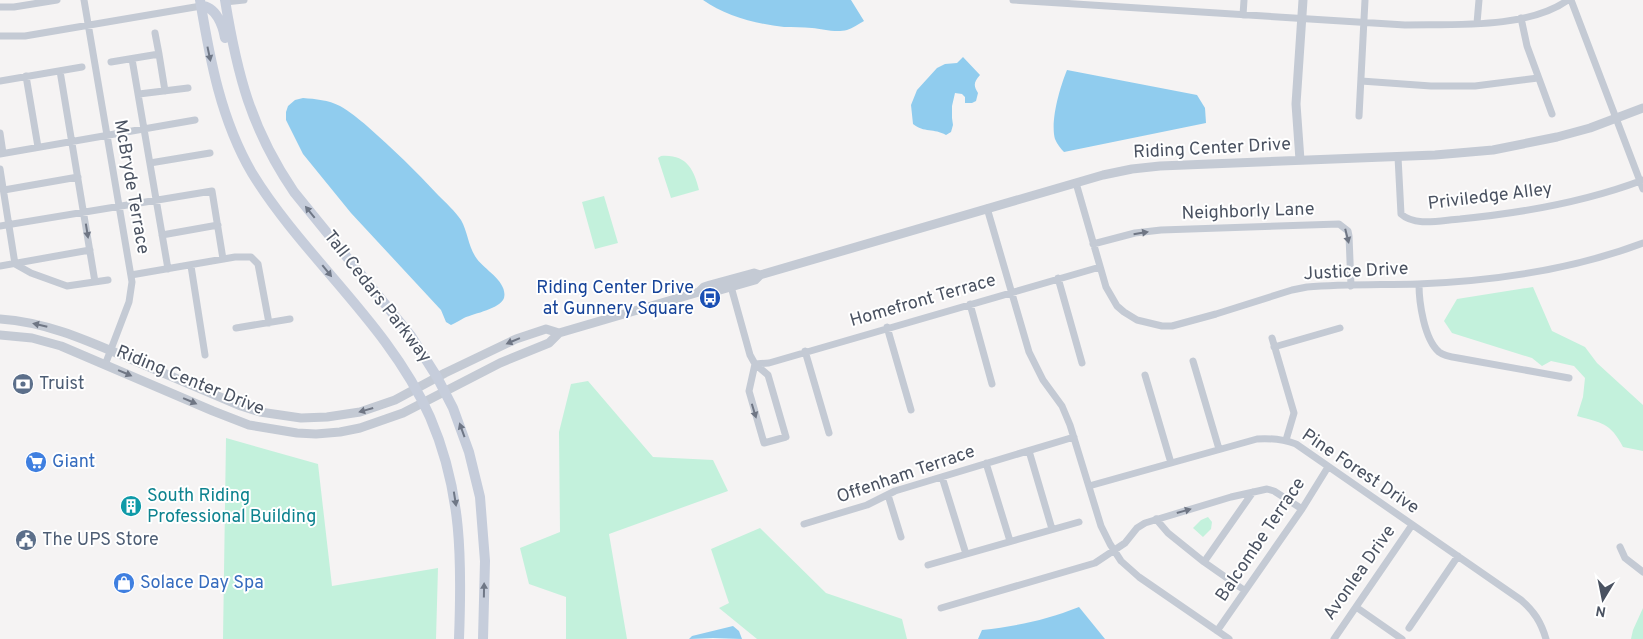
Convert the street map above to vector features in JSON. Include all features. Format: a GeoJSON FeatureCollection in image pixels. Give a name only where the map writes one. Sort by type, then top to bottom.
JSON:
{"type":"FeatureCollection","features":[{"type":"Feature","properties":{"kind":"main road","name":"Tall Cedars Parkway"},"geometry":{"type":"LineString","coordinates":[[223,1],[238,70],[251,112],[280,172],[294,192],[411,336],[446,392],[463,431],[480,497],[485,561],[483,639]]}},
{"type":"Feature","properties":{"kind":"main road","name":"Tall Cedars Parkway"},"geometry":{"type":"LineString","coordinates":[[201,3],[209,54],[217,85],[232,129],[252,172],[282,215],[397,358],[429,416],[446,460],[456,505],[460,579],[459,639]]}},
{"type":"Feature","properties":{"kind":"main road"},"geometry":{"type":"LineString","coordinates":[[201,3],[213,11],[220,21],[224,32],[229,62],[238,70]]}},
{"type":"Feature","properties":{"kind":"street"},"geometry":{"type":"LineString","coordinates":[[0,7],[14,7],[56,0]]}},
{"type":"Feature","properties":{"kind":"street","name":"McBryde Terrace"},"geometry":{"type":"LineString","coordinates":[[84,0],[132,288],[129,302],[104,365]]}},
{"type":"Feature","properties":{"kind":"street"},"geometry":{"type":"LineString","coordinates":[[223,1],[244,0]]}},
{"type":"Feature","properties":{"kind":"street"},"geometry":{"type":"LineString","coordinates":[[1013,0],[1095,2],[1243,15],[1405,24],[1477,23],[1521,18],[1557,8],[1569,0],[1642,180],[1643,188]]}},
{"type":"Feature","properties":{"kind":"street"},"geometry":{"type":"LineString","coordinates":[[1243,15],[1244,0]]}},
{"type":"Feature","properties":{"kind":"street"},"geometry":{"type":"LineString","coordinates":[[1300,160],[1296,104],[1303,0]]}},
{"type":"Feature","properties":{"kind":"street"},"geometry":{"type":"LineString","coordinates":[[1359,116],[1365,0]]}},
{"type":"Feature","properties":{"kind":"street"},"geometry":{"type":"LineString","coordinates":[[1477,23],[1479,0]]}},
{"type":"Feature","properties":{"kind":"street"},"geometry":{"type":"LineString","coordinates":[[0,36],[25,36],[201,3]]}},
{"type":"Feature","properties":{"kind":"street"},"geometry":{"type":"LineString","coordinates":[[1521,18],[1526,46],[1552,114]]}},
{"type":"Feature","properties":{"kind":"street"},"geometry":{"type":"LineString","coordinates":[[155,33],[165,91]]}},
{"type":"Feature","properties":{"kind":"street"},"geometry":{"type":"LineString","coordinates":[[111,62],[159,54]]}},
{"type":"Feature","properties":{"kind":"street"},"geometry":{"type":"LineString","coordinates":[[132,58],[168,269]]}},
{"type":"Feature","properties":{"kind":"street"},"geometry":{"type":"LineString","coordinates":[[0,81],[82,67]]}},
{"type":"Feature","properties":{"kind":"street"},"geometry":{"type":"LineString","coordinates":[[60,70],[95,282]]}},
{"type":"Feature","properties":{"kind":"street"},"geometry":{"type":"LineString","coordinates":[[26,76],[38,147]]}},
{"type":"Feature","properties":{"kind":"street"},"geometry":{"type":"LineString","coordinates":[[1361,81],[1431,86],[1476,86],[1538,78]]}},
{"type":"Feature","properties":{"kind":"street"},"geometry":{"type":"LineString","coordinates":[[139,94],[188,88]]}},
{"type":"Feature","properties":{"kind":"street","name":"Riding Center Drive"},"geometry":{"type":"LineString","coordinates":[[699,292],[706,294],[730,285],[755,280],[760,275],[987,208],[1132,169],[1160,166],[1459,154],[1524,145],[1565,135],[1643,108]]}},
{"type":"Feature","properties":{"kind":"street"},"geometry":{"type":"LineString","coordinates":[[0,133],[2,154],[195,120]]}},
{"type":"Feature","properties":{"kind":"street"},"geometry":{"type":"LineString","coordinates":[[150,163],[210,153]]}},
{"type":"Feature","properties":{"kind":"street","name":"Priviledge Alley"},"geometry":{"type":"LineString","coordinates":[[1398,156],[1401,214],[1406,219],[1415,221],[1444,220],[1516,212],[1574,201],[1642,180]]}},
{"type":"Feature","properties":{"kind":"street"},"geometry":{"type":"LineString","coordinates":[[0,169],[15,264],[31,274],[62,285],[74,286],[108,280]]}},
{"type":"Feature","properties":{"kind":"street"},"geometry":{"type":"LineString","coordinates":[[4,190],[78,177]]}},
{"type":"Feature","properties":{"kind":"street","name":"Justice Drive"},"geometry":{"type":"LineString","coordinates":[[1076,183],[1106,287],[1117,306],[1138,320],[1162,326],[1172,326],[1198,319],[1292,290],[1324,286],[1419,284],[1533,272],[1597,258],[1643,243]]}},
{"type":"Feature","properties":{"kind":"street"},"geometry":{"type":"LineString","coordinates":[[0,226],[212,191],[223,259]]}},
{"type":"Feature","properties":{"kind":"street"},"geometry":{"type":"LineString","coordinates":[[987,208],[1033,363],[1062,406],[1074,437],[1101,526],[1114,552],[1139,578],[1229,639]]}},
{"type":"Feature","properties":{"kind":"street","name":"Neighborly Lane"},"geometry":{"type":"LineString","coordinates":[[1093,244],[1135,233],[1161,230],[1339,224],[1348,231],[1349,236],[1351,286]]}},
{"type":"Feature","properties":{"kind":"street"},"geometry":{"type":"LineString","coordinates":[[162,235],[218,225]]}},
{"type":"Feature","properties":{"kind":"street"},"geometry":{"type":"LineString","coordinates":[[0,266],[90,250]]}},
{"type":"Feature","properties":{"kind":"street"},"geometry":{"type":"LineString","coordinates":[[131,275],[223,259],[251,257],[257,261],[260,268],[269,323]]}},
{"type":"Feature","properties":{"kind":"street"},"geometry":{"type":"LineString","coordinates":[[191,266],[205,355]]}},
{"type":"Feature","properties":{"kind":"street","name":"Homefront Terrace"},"geometry":{"type":"LineString","coordinates":[[755,364],[769,363],[887,327],[1100,267]]}},
{"type":"Feature","properties":{"kind":"street","name":"Riding Center Drive"},"geometry":{"type":"LineString","coordinates":[[0,335],[45,341],[234,420],[262,428],[296,433],[340,432],[376,424],[423,404],[500,363],[549,343],[559,333],[699,292],[704,287],[710,285],[754,273],[760,275]]}},
{"type":"Feature","properties":{"kind":"street"},"geometry":{"type":"LineString","coordinates":[[1058,278],[1082,363]]}},
{"type":"Feature","properties":{"kind":"street"},"geometry":{"type":"LineString","coordinates":[[1419,284],[1421,309],[1431,342],[1442,354],[1569,378]]}},
{"type":"Feature","properties":{"kind":"street"},"geometry":{"type":"LineString","coordinates":[[730,285],[750,355],[755,364],[768,375],[786,437],[764,443],[749,391],[755,364]]}},
{"type":"Feature","properties":{"kind":"street"},"geometry":{"type":"LineString","coordinates":[[970,304],[992,384]]}},
{"type":"Feature","properties":{"kind":"street","name":"Riding Center Drive"},"geometry":{"type":"LineString","coordinates":[[0,319],[49,326],[241,406],[260,412],[281,416],[322,418],[360,412],[396,400],[437,377],[523,336],[546,329],[559,333]]}},
{"type":"Feature","properties":{"kind":"street"},"geometry":{"type":"LineString","coordinates":[[236,328],[290,319]]}},
{"type":"Feature","properties":{"kind":"street"},"geometry":{"type":"LineString","coordinates":[[887,327],[912,410]]}},
{"type":"Feature","properties":{"kind":"street"},"geometry":{"type":"LineString","coordinates":[[1274,347],[1340,328]]}},
{"type":"Feature","properties":{"kind":"street"},"geometry":{"type":"LineString","coordinates":[[1272,338],[1294,413],[1286,440]]}},
{"type":"Feature","properties":{"kind":"street"},"geometry":{"type":"LineString","coordinates":[[805,352],[829,433]]}},
{"type":"Feature","properties":{"kind":"street"},"geometry":{"type":"LineString","coordinates":[[1193,361],[1219,449]]}},
{"type":"Feature","properties":{"kind":"street"},"geometry":{"type":"LineString","coordinates":[[1145,375],[1171,463]]}},
{"type":"Feature","properties":{"kind":"street","name":"Offenham Terrace"},"geometry":{"type":"LineString","coordinates":[[804,524],[867,505],[895,490],[1074,437]]}},
{"type":"Feature","properties":{"kind":"street","name":"Pine Forest Drive"},"geometry":{"type":"LineString","coordinates":[[1089,486],[1257,439],[1286,440],[1296,444],[1528,606],[1540,621],[1546,639]]}},
{"type":"Feature","properties":{"kind":"street"},"geometry":{"type":"LineString","coordinates":[[1029,451],[1052,529]]}},
{"type":"Feature","properties":{"kind":"street"},"geometry":{"type":"LineString","coordinates":[[986,463],[1010,542]]}},
{"type":"Feature","properties":{"kind":"street","name":"Balcombe Terrace"},"geometry":{"type":"LineString","coordinates":[[1217,630],[1302,509],[1328,467]]}},
{"type":"Feature","properties":{"kind":"street"},"geometry":{"type":"LineString","coordinates":[[942,477],[966,554]]}},
{"type":"Feature","properties":{"kind":"street"},"geometry":{"type":"LineString","coordinates":[[941,608],[1092,564],[1114,552],[1128,541],[1140,526],[1156,519],[1254,492],[1268,489],[1274,490],[1302,509]]}},
{"type":"Feature","properties":{"kind":"street"},"geometry":{"type":"LineString","coordinates":[[1204,562],[1254,492]]}},
{"type":"Feature","properties":{"kind":"street"},"geometry":{"type":"LineString","coordinates":[[888,495],[901,537]]}},
{"type":"Feature","properties":{"kind":"street"},"geometry":{"type":"LineString","coordinates":[[1156,519],[1168,533],[1204,562],[1244,590]]}},
{"type":"Feature","properties":{"kind":"street"},"geometry":{"type":"LineString","coordinates":[[928,565],[1079,522]]}},
{"type":"Feature","properties":{"kind":"street","name":"Avonlea Drive"},"geometry":{"type":"LineString","coordinates":[[1334,639],[1412,525]]}},
{"type":"Feature","properties":{"kind":"street"},"geometry":{"type":"LineString","coordinates":[[1620,547],[1625,558],[1643,572]]}},
{"type":"Feature","properties":{"kind":"street"},"geometry":{"type":"LineString","coordinates":[[1409,628],[1458,556]]}},
{"type":"Feature","properties":{"kind":"street"},"geometry":{"type":"LineString","coordinates":[[1356,607],[1402,639]]}},
{"type":"Feature","properties":{"kind":"green space"},"geometry":{"type":"Polygon","coordinates":[[[661,156],[677,158],[688,164],[699,190],[671,198],[658,158],[661,156]]]}},
{"type":"Feature","properties":{"kind":"green space"},"geometry":{"type":"Polygon","coordinates":[[[604,196],[618,243],[595,249],[582,202],[604,196]]]}},
{"type":"Feature","properties":{"kind":"green space"},"geometry":{"type":"Polygon","coordinates":[[[1533,287],[1552,331],[1585,347],[1597,363],[1643,405],[1643,451],[1623,447],[1609,428],[1599,422],[1577,416],[1583,397],[1585,378],[1574,366],[1551,361],[1542,366],[1532,358],[1452,333],[1444,321],[1457,299],[1533,287]]]}},
{"type":"Feature","properties":{"kind":"green space"},"geometry":{"type":"Polygon","coordinates":[[[588,381],[653,457],[713,460],[728,491],[609,534],[627,639],[566,639],[566,597],[529,584],[520,548],[560,532],[559,432],[571,384],[588,381]]]}},
{"type":"Feature","properties":{"kind":"green space"},"geometry":{"type":"Polygon","coordinates":[[[226,438],[318,464],[332,586],[438,568],[436,639],[223,639],[226,438]]]}},
{"type":"Feature","properties":{"kind":"green space"},"geometry":{"type":"Polygon","coordinates":[[[1208,517],[1212,522],[1211,529],[1203,537],[1193,528],[1201,520],[1208,517]]]}},
{"type":"Feature","properties":{"kind":"green space"},"geometry":{"type":"Polygon","coordinates":[[[760,528],[826,593],[902,619],[907,639],[757,639],[719,608],[729,603],[711,549],[760,528]]]}},
{"type":"Feature","properties":{"kind":"green space"},"geometry":{"type":"Polygon","coordinates":[[[1643,608],[1643,639],[1631,639],[1633,630],[1643,608]]]}},
{"type":"Feature","properties":{"kind":"water"},"geometry":{"type":"Polygon","coordinates":[[[703,0],[851,0],[864,21],[843,31],[784,27],[763,24],[721,11],[703,0]]]}},
{"type":"Feature","properties":{"kind":"water"},"geometry":{"type":"Polygon","coordinates":[[[963,57],[980,75],[975,84],[978,93],[976,101],[965,103],[965,97],[962,94],[955,93],[952,106],[953,125],[951,132],[946,135],[917,127],[913,124],[911,105],[917,90],[937,68],[945,64],[957,63],[963,57]]]}},
{"type":"Feature","properties":{"kind":"water"},"geometry":{"type":"Polygon","coordinates":[[[1067,70],[1197,95],[1205,108],[1206,123],[1064,152],[1055,139],[1054,123],[1059,95],[1067,70]]]}},
{"type":"Feature","properties":{"kind":"water"},"geometry":{"type":"Polygon","coordinates":[[[303,98],[331,102],[347,110],[376,134],[421,177],[461,220],[477,259],[503,287],[504,298],[502,302],[451,325],[446,322],[441,310],[351,213],[303,154],[286,120],[286,112],[288,106],[295,100],[303,98]]]}},
{"type":"Feature","properties":{"kind":"water"},"geometry":{"type":"Polygon","coordinates":[[[1079,607],[1105,639],[978,639],[982,630],[1032,622],[1079,607]]]}},
{"type":"Feature","properties":{"kind":"water"},"geometry":{"type":"Polygon","coordinates":[[[733,626],[739,631],[742,639],[689,639],[692,636],[733,626]]]}},
{"type":"Feature","properties":{"kind":"place","name":"Riding Center Drive at Gunnery Square"},"geometry":{"type":"Point","coordinates":[710,298]}},
{"type":"Feature","properties":{"kind":"place","name":"Truist"},"geometry":{"type":"Point","coordinates":[23,384]}},
{"type":"Feature","properties":{"kind":"place","name":"Giant"},"geometry":{"type":"Point","coordinates":[36,462]}},
{"type":"Feature","properties":{"kind":"place","name":"South Riding Professional Building"},"geometry":{"type":"Point","coordinates":[131,506]}},
{"type":"Feature","properties":{"kind":"place","name":"The UPS Store"},"geometry":{"type":"Point","coordinates":[26,540]}},
{"type":"Feature","properties":{"kind":"place","name":"Solace Day Spa"},"geometry":{"type":"Point","coordinates":[124,583]}}]}
